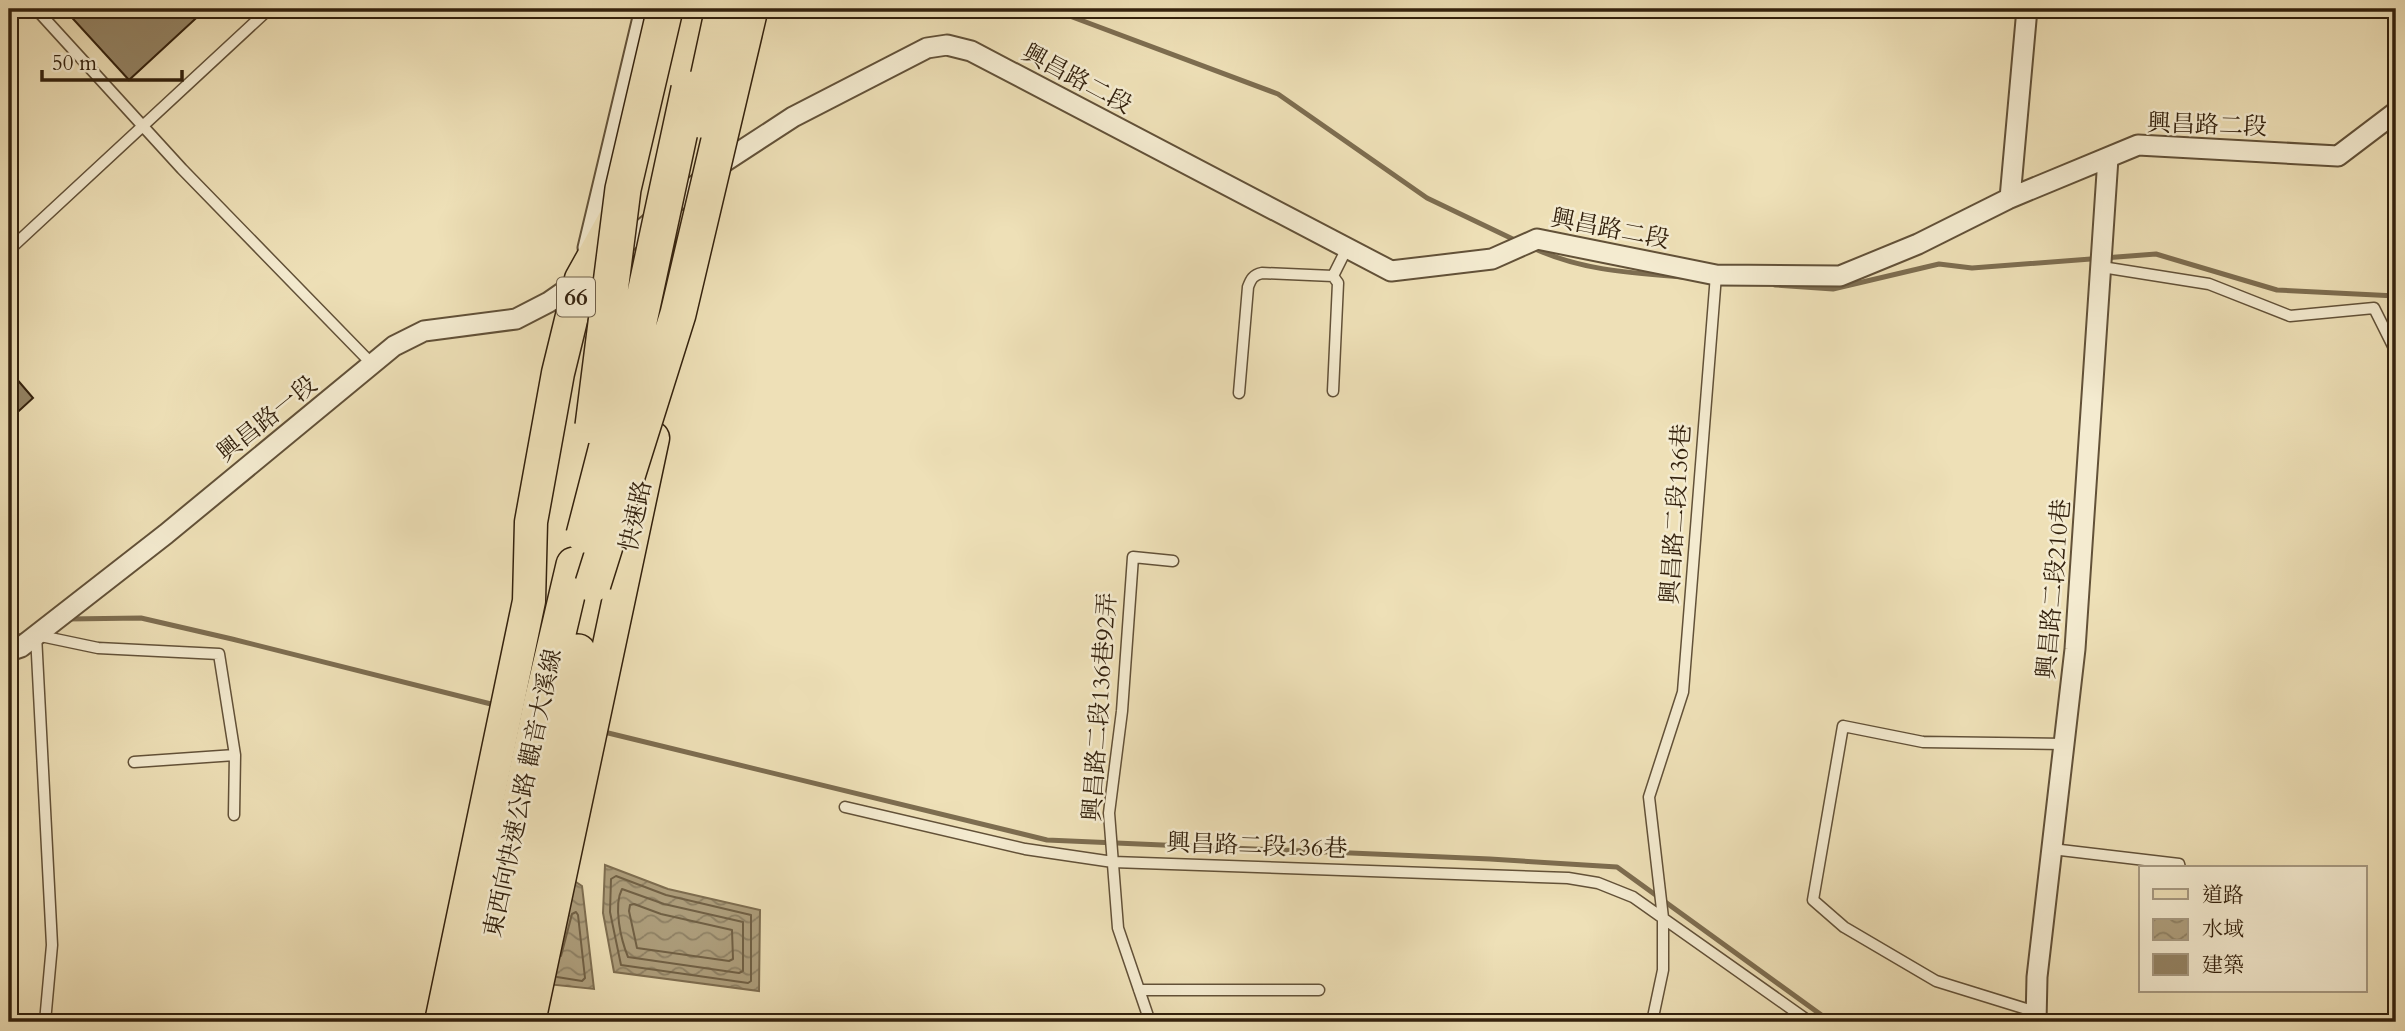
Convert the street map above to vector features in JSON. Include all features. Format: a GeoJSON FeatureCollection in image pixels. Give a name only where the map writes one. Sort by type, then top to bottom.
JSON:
{"type":"FeatureCollection","features":[{"type":"Feature","properties":{"kind":"highway","name":"66"},"geometry":{"type":"LineString","coordinates":[[584,574],[623,189],[665,9]]}},
{"type":"Feature","properties":{"kind":"highway"},"geometry":{"type":"LineString","coordinates":[[584,574],[592,509],[638,326],[705,9]]}},
{"type":"Feature","properties":{"kind":"highway"},"geometry":{"type":"LineString","coordinates":[[584,574],[723,9]]}},
{"type":"Feature","properties":{"kind":"highway","name":"66"},"geometry":{"type":"LineString","coordinates":[[584,574],[678,314],[750,9]]}},
{"type":"Feature","properties":{"kind":"highway","name":"東西向快速公路 觀音大溪線"},"geometry":{"type":"LineString","coordinates":[[474,1022],[541,701],[584,574]]}},
{"type":"Feature","properties":{"kind":"highway","name":"東西向快速公路 觀音大溪線"},"geometry":{"type":"LineString","coordinates":[[501,1022],[560,734],[584,574]]}},
{"type":"Feature","properties":{"kind":"main road","name":"66"},"geometry":{"type":"LineString","coordinates":[[441,1022],[530,601],[531,522],[558,373],[581,279],[627,198],[655,104],[678,9]]}},
{"type":"Feature","properties":{"kind":"main road","name":"快速路"},"geometry":{"type":"LineString","coordinates":[[529,1022],[651,445],[674,310],[713,172],[740,9]]}},
{"type":"Feature","properties":{"kind":"street"},"geometry":{"type":"LineString","coordinates":[[581,279],[645,9]]}},
{"type":"Feature","properties":{"kind":"street","name":"快速路"},"geometry":{"type":"LineString","coordinates":[[713,172],[760,9]]}},
{"type":"Feature","properties":{"kind":"street"},"geometry":{"type":"LineString","coordinates":[[2010,198],[2027,9]]}},
{"type":"Feature","properties":{"kind":"street","name":"興昌路二段"},"geometry":{"type":"LineString","coordinates":[[581,279],[713,172],[793,117],[927,48],[947,45],[971,51],[1391,271],[1492,259],[1537,239],[1716,275],[1840,276],[1918,244],[2010,198],[2138,145],[2339,156],[2396,112]]}},
{"type":"Feature","properties":{"kind":"street","name":"興昌路二段210巷"},"geometry":{"type":"LineString","coordinates":[[2036,1017],[2037,977],[2075,649],[2108,158]]}},
{"type":"Feature","properties":{"kind":"street","name":"興昌路一段"},"geometry":{"type":"LineString","coordinates":[[9,651],[21,647],[166,534],[394,346],[424,331],[516,318],[549,302],[581,279]]}},
{"type":"Feature","properties":{"kind":"lane"},"geometry":{"type":"LineString","coordinates":[[36,9],[182,169],[372,364]]}},
{"type":"Feature","properties":{"kind":"lane"},"geometry":{"type":"LineString","coordinates":[[9,250],[269,9]]}},
{"type":"Feature","properties":{"kind":"lane"},"geometry":{"type":"LineString","coordinates":[[1333,276],[1347,248]]}},
{"type":"Feature","properties":{"kind":"lane"},"geometry":{"type":"LineString","coordinates":[[2103,261],[2209,284],[2290,316],[2374,307],[2396,352]]}},
{"type":"Feature","properties":{"kind":"lane"},"geometry":{"type":"LineString","coordinates":[[1239,393],[1248,287],[1251,279],[1262,273],[1333,276]]}},
{"type":"Feature","properties":{"kind":"lane","name":"興昌路二段136巷"},"geometry":{"type":"LineString","coordinates":[[1652,1022],[1663,970],[1663,918],[1649,797],[1683,692],[1716,275]]}},
{"type":"Feature","properties":{"kind":"lane"},"geometry":{"type":"LineString","coordinates":[[1333,276],[1338,283],[1333,391]]}},
{"type":"Feature","properties":{"kind":"lane","name":"興昌路二段136巷92弄"},"geometry":{"type":"LineString","coordinates":[[1148,1022],[1149,1016],[1118,928],[1110,813],[1122,711],[1133,557],[1173,561]]}},
{"type":"Feature","properties":{"kind":"lane"},"geometry":{"type":"LineString","coordinates":[[45,1022],[52,945],[38,634],[98,648],[219,654],[234,755],[234,815]]}},
{"type":"Feature","properties":{"kind":"lane"},"geometry":{"type":"LineString","coordinates":[[2036,1017],[1936,981],[1844,927],[1813,900],[1843,726],[1923,743],[2064,744]]}},
{"type":"Feature","properties":{"kind":"lane"},"geometry":{"type":"LineString","coordinates":[[134,762],[234,755]]}},
{"type":"Feature","properties":{"kind":"lane","name":"興昌路二段136巷"},"geometry":{"type":"LineString","coordinates":[[845,807],[1025,849],[1113,862],[1568,878],[1598,883],[1633,897],[1810,1022]]}},
{"type":"Feature","properties":{"kind":"lane"},"geometry":{"type":"LineString","coordinates":[[2052,849],[2180,866]]}},
{"type":"Feature","properties":{"kind":"lane"},"geometry":{"type":"LineString","coordinates":[[1139,990],[1319,990]]}},
{"type":"Feature","properties":{"kind":"water"},"geometry":{"type":"Polygon","coordinates":[[[605,865],[668,889],[760,910],[759,991],[614,972],[603,913],[605,865]]]}},
{"type":"Feature","properties":{"kind":"water"},"geometry":{"type":"Polygon","coordinates":[[[573,880],[582,886],[594,989],[546,984],[573,880]]]}},
{"type":"Feature","properties":{"kind":"building"},"geometry":{"type":"Polygon","coordinates":[[[64,9],[206,9],[129,80],[64,9]]]}},
{"type":"Feature","properties":{"kind":"building"},"geometry":{"type":"Polygon","coordinates":[[[9,370],[33,398],[9,420],[9,370]]]}},
{"type":"Feature","properties":{"kind":"building"},"geometry":{"type":"Polygon","coordinates":[[[9,499],[11,551],[9,553],[9,499]]]}},
{"type":"Feature","properties":{"kind":"waterway"},"geometry":{"type":"LineString","coordinates":[[1051,9],[1278,94],[1427,198],[1519,242]]}},
{"type":"Feature","properties":{"kind":"waterway"},"geometry":{"type":"LineString","coordinates":[[1531,247],[1586,266],[1682,277]]}},
{"type":"Feature","properties":{"kind":"waterway"},"geometry":{"type":"LineString","coordinates":[[1775,285],[1833,289],[1939,264],[1972,268],[2156,254],[2277,290],[2396,296]]}},
{"type":"Feature","properties":{"kind":"waterway"},"geometry":{"type":"LineString","coordinates":[[68,619],[141,618],[495,705]]}},
{"type":"Feature","properties":{"kind":"waterway"},"geometry":{"type":"LineString","coordinates":[[9,639],[26,634]]}},
{"type":"Feature","properties":{"kind":"waterway"},"geometry":{"type":"LineString","coordinates":[[600,731],[1047,840],[1617,867],[1831,1022]]}}]}
